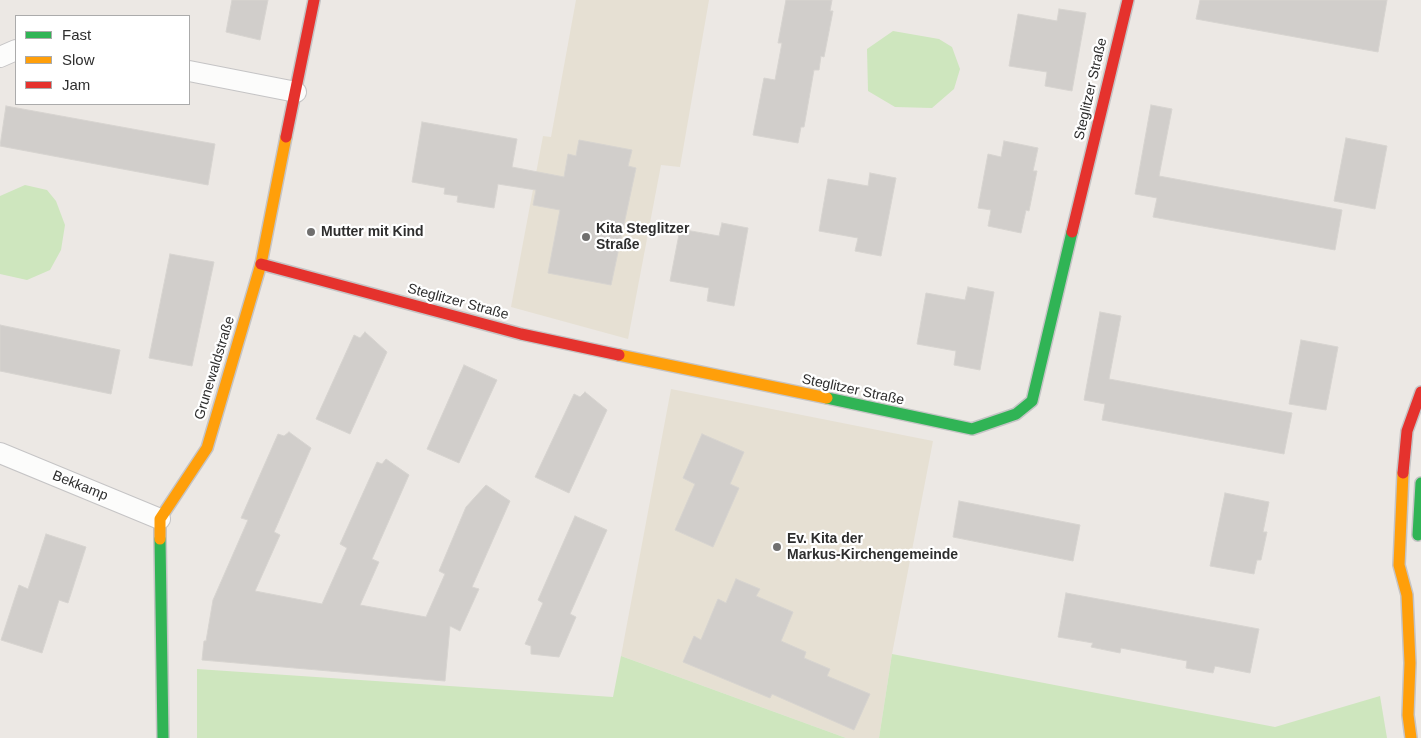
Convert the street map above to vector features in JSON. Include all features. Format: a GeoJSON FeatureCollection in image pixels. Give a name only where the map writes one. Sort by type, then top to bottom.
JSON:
{"type":"FeatureCollection","features":[{"type":"Feature","properties":{"kind":"street","name":"Grunewaldstraße"},"geometry":{"type":"LineString","coordinates":[[160,519],[207,448],[261,264],[314,0]]}},
{"type":"Feature","properties":{"kind":"street","name":"Steglitzer Straße"},"geometry":{"type":"LineString","coordinates":[[261,264],[521,334],[972,429],[1016,414],[1032,401],[1128,0]]}},
{"type":"Feature","properties":{"kind":"street"},"geometry":{"type":"LineString","coordinates":[[0,58],[15,50]]}},
{"type":"Feature","properties":{"kind":"street"},"geometry":{"type":"LineString","coordinates":[[190,71],[296,92]]}},
{"type":"Feature","properties":{"kind":"street"},"geometry":{"type":"LineString","coordinates":[[1411,738],[1408,715],[1410,663],[1407,595],[1399,565],[1401,480],[1407,431],[1421,392]]}},
{"type":"Feature","properties":{"kind":"street","name":"Bekkamp"},"geometry":{"type":"LineString","coordinates":[[0,453],[160,519]]}},
{"type":"Feature","properties":{"kind":"street"},"geometry":{"type":"LineString","coordinates":[[1417,549],[1421,484]]}},
{"type":"Feature","properties":{"kind":"street"},"geometry":{"type":"LineString","coordinates":[[160,519],[163,738]]}},
{"type":"Feature","properties":{"kind":"street"},"geometry":{"type":"LineString","coordinates":[[1407,595],[1414,573]]}},
{"type":"Feature","properties":{"kind":"street"},"geometry":{"type":"LineString","coordinates":[[1410,663],[1421,695]]}},
{"type":"Feature","properties":{"kind":"shaded area","name":"Kita Steglitzer Straße"},"geometry":{"type":"Polygon","coordinates":[[[576,0],[709,0],[680,167],[661,165],[628,339],[511,307],[543,136],[551,137],[576,0]]]}},
{"type":"Feature","properties":{"kind":"shaded area","name":"Ev. Kita der Markus-Kirchengemeinde"},"geometry":{"type":"Polygon","coordinates":[[[671,389],[933,441],[892,654],[879,738],[846,738],[621,656],[671,389]]]}},
{"type":"Feature","properties":{"kind":"green space"},"geometry":{"type":"Polygon","coordinates":[[[893,31],[939,39],[952,47],[960,69],[954,89],[932,108],[895,107],[868,91],[867,49],[893,31]]]}},
{"type":"Feature","properties":{"kind":"green space"},"geometry":{"type":"Polygon","coordinates":[[[25,185],[47,190],[56,201],[65,225],[61,250],[50,270],[27,280],[0,274],[0,196],[25,185]]]}},
{"type":"Feature","properties":{"kind":"green space"},"geometry":{"type":"Polygon","coordinates":[[[892,654],[1275,727],[1380,696],[1387,738],[879,738],[892,654]]]}},
{"type":"Feature","properties":{"kind":"green space"},"geometry":{"type":"Polygon","coordinates":[[[621,656],[846,738],[197,738],[197,669],[613,697],[621,656]]]}},
{"type":"Feature","properties":{"kind":"building"},"geometry":{"type":"Polygon","coordinates":[[[232,0],[268,0],[260,40],[226,32],[232,0]]]}},
{"type":"Feature","properties":{"kind":"building"},"geometry":{"type":"Polygon","coordinates":[[[786,0],[832,0],[830,11],[833,11],[824,57],[821,56],[819,70],[814,70],[804,127],[801,127],[798,143],[753,135],[764,78],[775,80],[782,43],[778,43],[786,0]]]}},
{"type":"Feature","properties":{"kind":"building"},"geometry":{"type":"Polygon","coordinates":[[[1200,0],[1387,0],[1378,52],[1196,19],[1200,0]]]}},
{"type":"Feature","properties":{"kind":"building"},"geometry":{"type":"Polygon","coordinates":[[[1059,9],[1086,13],[1072,91],[1045,86],[1047,72],[1009,66],[1018,14],[1057,21],[1059,9]]]}},
{"type":"Feature","properties":{"kind":"building"},"geometry":{"type":"Polygon","coordinates":[[[1151,105],[1172,109],[1159,176],[1342,210],[1335,250],[1153,217],[1157,198],[1135,194],[1151,105]]]}},
{"type":"Feature","properties":{"kind":"building"},"geometry":{"type":"Polygon","coordinates":[[[6,106],[215,144],[208,185],[0,146],[6,106]]]}},
{"type":"Feature","properties":{"kind":"building"},"geometry":{"type":"Polygon","coordinates":[[[422,122],[517,139],[512,167],[564,177],[568,154],[576,156],[579,140],[632,150],[628,166],[636,168],[611,285],[548,273],[560,210],[533,205],[536,190],[498,184],[494,208],[457,202],[458,196],[444,194],[445,188],[412,182],[422,122]]]}},
{"type":"Feature","properties":{"kind":"building"},"geometry":{"type":"Polygon","coordinates":[[[1346,138],[1387,146],[1375,209],[1334,201],[1346,138]]]}},
{"type":"Feature","properties":{"kind":"building"},"geometry":{"type":"Polygon","coordinates":[[[1004,141],[1038,148],[1033,171],[1037,171],[1029,211],[1026,210],[1021,233],[988,226],[991,210],[978,208],[988,154],[1001,157],[1004,141]]]}},
{"type":"Feature","properties":{"kind":"building"},"geometry":{"type":"Polygon","coordinates":[[[870,173],[896,178],[881,256],[855,251],[858,238],[819,231],[828,179],[868,186],[870,173]]]}},
{"type":"Feature","properties":{"kind":"building"},"geometry":{"type":"Polygon","coordinates":[[[722,223],[748,228],[734,306],[707,301],[709,288],[670,281],[680,229],[719,236],[722,223]]]}},
{"type":"Feature","properties":{"kind":"building"},"geometry":{"type":"Polygon","coordinates":[[[170,254],[214,262],[192,366],[149,358],[170,254]]]}},
{"type":"Feature","properties":{"kind":"building"},"geometry":{"type":"Polygon","coordinates":[[[968,287],[994,292],[980,370],[954,365],[956,351],[917,344],[926,293],[965,300],[968,287]]]}},
{"type":"Feature","properties":{"kind":"building"},"geometry":{"type":"Polygon","coordinates":[[[1100,312],[1121,316],[1109,379],[1292,413],[1284,454],[1102,420],[1105,404],[1084,400],[1100,312]]]}},
{"type":"Feature","properties":{"kind":"building"},"geometry":{"type":"Polygon","coordinates":[[[0,325],[120,350],[111,394],[0,371],[0,325]]]}},
{"type":"Feature","properties":{"kind":"building"},"geometry":{"type":"Polygon","coordinates":[[[365,332],[387,352],[350,434],[316,419],[354,335],[360,338],[365,332]]]}},
{"type":"Feature","properties":{"kind":"building"},"geometry":{"type":"Polygon","coordinates":[[[1301,340],[1338,347],[1326,410],[1289,404],[1301,340]]]}},
{"type":"Feature","properties":{"kind":"building"},"geometry":{"type":"Polygon","coordinates":[[[464,365],[497,380],[459,463],[427,449],[464,365]]]}},
{"type":"Feature","properties":{"kind":"building"},"geometry":{"type":"Polygon","coordinates":[[[585,392],[607,410],[569,493],[535,477],[574,394],[580,397],[585,392]]]}},
{"type":"Feature","properties":{"kind":"building"},"geometry":{"type":"Polygon","coordinates":[[[289,432],[311,448],[274,532],[280,535],[255,591],[322,604],[347,548],[340,544],[377,462],[382,464],[386,459],[409,475],[372,559],[379,562],[360,605],[426,617],[445,574],[439,571],[466,507],[486,485],[510,501],[472,587],[479,589],[460,631],[450,626],[445,681],[202,660],[213,600],[248,520],[241,518],[278,434],[284,436],[289,432]]]}},
{"type":"Feature","properties":{"kind":"building"},"geometry":{"type":"Polygon","coordinates":[[[702,434],[744,452],[730,484],[739,488],[713,547],[675,530],[695,484],[683,478],[702,434]]]}},
{"type":"Feature","properties":{"kind":"building"},"geometry":{"type":"Polygon","coordinates":[[[1225,493],[1269,502],[1263,532],[1267,532],[1261,560],[1257,560],[1254,574],[1210,566],[1225,493]]]}},
{"type":"Feature","properties":{"kind":"building"},"geometry":{"type":"Polygon","coordinates":[[[959,501],[1080,525],[1073,561],[953,537],[959,501]]]}},
{"type":"Feature","properties":{"kind":"building"},"geometry":{"type":"Polygon","coordinates":[[[575,516],[607,530],[570,614],[576,617],[559,657],[531,654],[531,646],[525,644],[543,603],[538,600],[575,516]]]}},
{"type":"Feature","properties":{"kind":"building"},"geometry":{"type":"Polygon","coordinates":[[[46,534],[86,547],[68,603],[59,600],[42,653],[1,640],[19,585],[28,589],[46,534]]]}},
{"type":"Feature","properties":{"kind":"building"},"geometry":{"type":"Polygon","coordinates":[[[736,579],[760,589],[756,596],[793,612],[781,641],[806,652],[804,658],[830,669],[827,676],[870,694],[854,730],[772,694],[770,698],[683,662],[694,636],[701,640],[718,599],[726,603],[736,579]]]}},
{"type":"Feature","properties":{"kind":"building"},"geometry":{"type":"Polygon","coordinates":[[[1066,593],[1259,629],[1250,673],[1215,666],[1213,673],[1186,668],[1187,661],[1121,648],[1120,653],[1091,647],[1093,643],[1058,637],[1066,593]]]}},
{"type":"Feature","properties":{"kind":"traffic: fast"},"geometry":{"type":"LineString","coordinates":[[827,398],[972,429],[1016,414],[1032,401],[1072,232]]}},
{"type":"Feature","properties":{"kind":"traffic: fast"},"geometry":{"type":"LineString","coordinates":[[1418,535],[1421,483]]}},
{"type":"Feature","properties":{"kind":"traffic: fast"},"geometry":{"type":"LineString","coordinates":[[160,539],[163,738]]}},
{"type":"Feature","properties":{"kind":"traffic: slow"},"geometry":{"type":"LineString","coordinates":[[160,539],[160,519],[207,448],[261,264],[286,137]]}},
{"type":"Feature","properties":{"kind":"traffic: slow"},"geometry":{"type":"LineString","coordinates":[[619,355],[827,398]]}},
{"type":"Feature","properties":{"kind":"traffic: slow"},"geometry":{"type":"LineString","coordinates":[[1403,473],[1399,565],[1407,595],[1410,663],[1408,715],[1411,738]]}},
{"type":"Feature","properties":{"kind":"traffic: jam"},"geometry":{"type":"LineString","coordinates":[[286,137],[314,0]]}},
{"type":"Feature","properties":{"kind":"traffic: jam"},"geometry":{"type":"LineString","coordinates":[[1072,232],[1128,0]]}},
{"type":"Feature","properties":{"kind":"traffic: jam"},"geometry":{"type":"LineString","coordinates":[[261,264],[521,334],[619,355]]}},
{"type":"Feature","properties":{"kind":"traffic: jam"},"geometry":{"type":"LineString","coordinates":[[1403,473],[1407,431],[1421,392]]}},
{"type":"Feature","properties":{"kind":"place","name":"Mutter mit Kind"},"geometry":{"type":"Point","coordinates":[311,232]}},
{"type":"Feature","properties":{"kind":"place","name":"Kita Steglitzer Straße"},"geometry":{"type":"Point","coordinates":[586,237]}},
{"type":"Feature","properties":{"kind":"place","name":"Ev. Kita der Markus-Kirchengemeinde"},"geometry":{"type":"Point","coordinates":[777,547]}}]}
